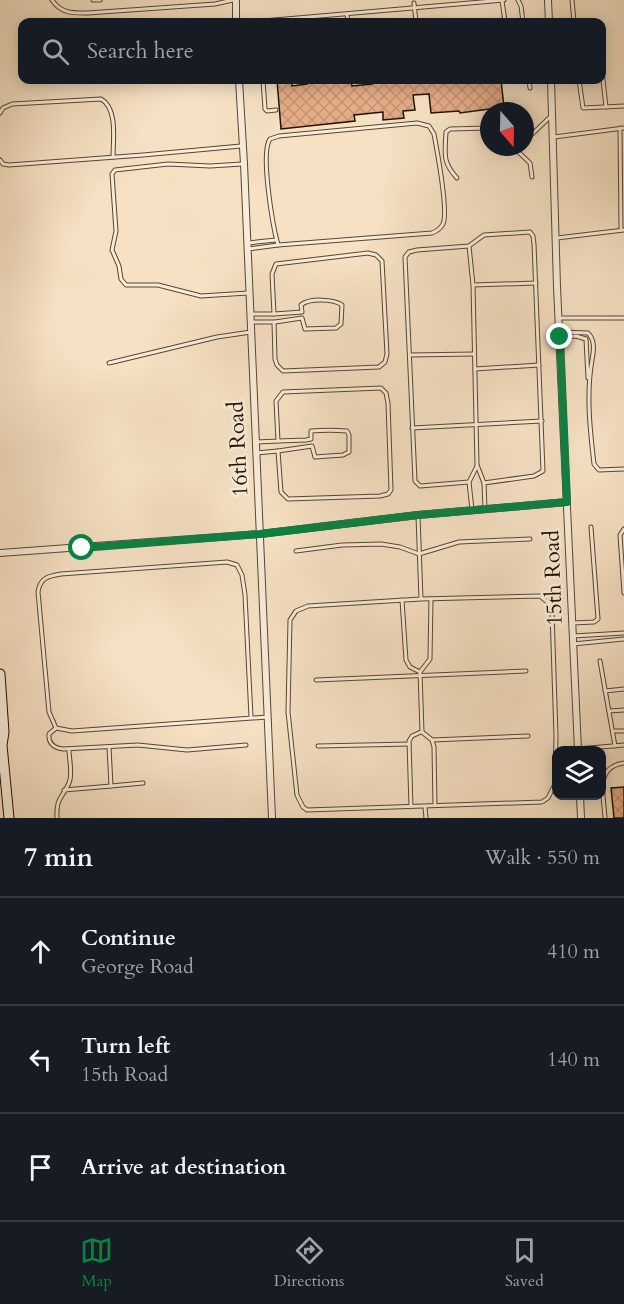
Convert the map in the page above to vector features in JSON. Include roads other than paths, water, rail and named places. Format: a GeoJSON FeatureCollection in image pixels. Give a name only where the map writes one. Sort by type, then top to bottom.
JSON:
{"type":"FeatureCollection","features":[{"type":"Feature","properties":{"kind":"main road"},"geometry":{"type":"LineString","coordinates":[[0,674],[4,732],[1,743],[9,818]]}},
{"type":"Feature","properties":{"kind":"street"},"geometry":{"type":"LineString","coordinates":[[235,0],[236,18]]}},
{"type":"Feature","properties":{"kind":"street"},"geometry":{"type":"LineString","coordinates":[[548,0],[549,18]]}},
{"type":"Feature","properties":{"kind":"street","name":"16th Road"},"geometry":{"type":"LineString","coordinates":[[239,84],[272,818]]}},
{"type":"Feature","properties":{"kind":"street","name":"15th Road"},"geometry":{"type":"LineString","coordinates":[[551,84],[558,318],[578,746]]}},
{"type":"Feature","properties":{"kind":"street"},"geometry":{"type":"LineString","coordinates":[[0,553],[260,534],[418,515],[567,502]]}},
{"type":"Feature","properties":{"kind":"street"},"geometry":{"type":"LineString","coordinates":[[580,800],[581,818]]}},
{"type":"Feature","properties":{"kind":"lane"},"geometry":{"type":"LineString","coordinates":[[52,0],[68,12],[88,13],[215,4],[235,0]]}},
{"type":"Feature","properties":{"kind":"lane"},"geometry":{"type":"LineString","coordinates":[[93,0],[100,0]]}},
{"type":"Feature","properties":{"kind":"lane"},"geometry":{"type":"LineString","coordinates":[[306,18],[503,0],[505,18]]}},
{"type":"Feature","properties":{"kind":"lane"},"geometry":{"type":"LineString","coordinates":[[518,0],[522,18]]}},
{"type":"Feature","properties":{"kind":"lane"},"geometry":{"type":"LineString","coordinates":[[572,0],[574,18]]}},
{"type":"Feature","properties":{"kind":"lane"},"geometry":{"type":"LineString","coordinates":[[414,3],[416,18]]}},
{"type":"Feature","properties":{"kind":"lane"},"geometry":{"type":"LineString","coordinates":[[264,84],[265,109],[267,111],[276,110]]}},
{"type":"Feature","properties":{"kind":"lane"},"geometry":{"type":"LineString","coordinates":[[530,84],[530,88]]}},
{"type":"Feature","properties":{"kind":"lane"},"geometry":{"type":"LineString","coordinates":[[580,84],[583,108],[624,106]]}},
{"type":"Feature","properties":{"kind":"lane"},"geometry":{"type":"LineString","coordinates":[[603,84],[606,107]]}},
{"type":"Feature","properties":{"kind":"lane"},"geometry":{"type":"LineString","coordinates":[[0,113],[3,108],[12,104],[101,99],[106,102],[111,112],[113,157]]}},
{"type":"Feature","properties":{"kind":"lane"},"geometry":{"type":"LineString","coordinates":[[534,132],[552,114]]}},
{"type":"Feature","properties":{"kind":"lane"},"geometry":{"type":"LineString","coordinates":[[248,246],[280,246],[432,233],[438,230],[444,221],[444,206],[433,130],[424,123],[417,123],[279,136],[270,139],[266,145],[266,158],[269,197],[278,245]]}},
{"type":"Feature","properties":{"kind":"lane"},"geometry":{"type":"LineString","coordinates":[[457,178],[446,165],[446,132],[450,129],[480,128]]}},
{"type":"Feature","properties":{"kind":"lane"},"geometry":{"type":"LineString","coordinates":[[553,137],[622,128],[623,230],[555,238]]}},
{"type":"Feature","properties":{"kind":"lane"},"geometry":{"type":"LineString","coordinates":[[0,160],[3,164],[9,165],[243,146]]}},
{"type":"Feature","properties":{"kind":"lane"},"geometry":{"type":"LineString","coordinates":[[523,156],[530,163],[532,177]]}},
{"type":"Feature","properties":{"kind":"lane"},"geometry":{"type":"LineString","coordinates":[[244,164],[210,166],[168,164],[115,170],[112,174],[116,231],[112,250],[119,266],[121,279],[126,285],[158,285],[201,296],[249,293]]}},
{"type":"Feature","properties":{"kind":"lane"},"geometry":{"type":"LineString","coordinates":[[470,482],[417,485],[414,474],[406,254],[417,250],[469,246],[484,235],[530,232],[533,236],[536,283],[544,465],[542,474],[484,483]]}},
{"type":"Feature","properties":{"kind":"lane"},"geometry":{"type":"LineString","coordinates":[[248,246],[277,240]]}},
{"type":"Feature","properties":{"kind":"lane"},"geometry":{"type":"LineString","coordinates":[[469,246],[473,285],[477,465],[484,483],[485,509]]}},
{"type":"Feature","properties":{"kind":"lane"},"geometry":{"type":"LineString","coordinates":[[273,314],[272,274],[276,264],[368,254],[376,255],[382,261],[387,354],[383,365],[283,371],[275,359],[274,322]]}},
{"type":"Feature","properties":{"kind":"lane"},"geometry":{"type":"LineString","coordinates":[[473,285],[536,283]]}},
{"type":"Feature","properties":{"kind":"lane"},"geometry":{"type":"LineString","coordinates":[[306,301],[336,302],[342,305],[341,324],[338,327],[305,329],[302,312],[301,305],[306,301]]}},
{"type":"Feature","properties":{"kind":"lane"},"geometry":{"type":"LineString","coordinates":[[249,314],[302,312]]}},
{"type":"Feature","properties":{"kind":"lane"},"geometry":{"type":"LineString","coordinates":[[250,322],[274,322],[302,318]]}},
{"type":"Feature","properties":{"kind":"lane"},"geometry":{"type":"LineString","coordinates":[[558,318],[624,318]]}},
{"type":"Feature","properties":{"kind":"lane"},"geometry":{"type":"LineString","coordinates":[[109,363],[217,337],[251,332]]}},
{"type":"Feature","properties":{"kind":"lane"},"geometry":{"type":"LineString","coordinates":[[560,334],[582,332],[591,336],[594,352],[590,383],[594,464],[599,470],[624,469]]}},
{"type":"Feature","properties":{"kind":"lane"},"geometry":{"type":"LineString","coordinates":[[409,355],[474,354]]}},
{"type":"Feature","properties":{"kind":"lane"},"geometry":{"type":"LineString","coordinates":[[474,369],[539,365]]}},
{"type":"Feature","properties":{"kind":"lane"},"geometry":{"type":"LineString","coordinates":[[278,441],[276,401],[283,392],[381,388],[386,393],[388,403],[391,490],[388,494],[380,496],[288,499],[280,492],[278,451]]}},
{"type":"Feature","properties":{"kind":"lane"},"geometry":{"type":"LineString","coordinates":[[412,428],[542,421]]}},
{"type":"Feature","properties":{"kind":"lane"},"geometry":{"type":"LineString","coordinates":[[347,431],[350,448],[347,453],[315,457],[311,439],[310,432],[347,431]]}},
{"type":"Feature","properties":{"kind":"lane"},"geometry":{"type":"LineString","coordinates":[[255,442],[311,439]]}},
{"type":"Feature","properties":{"kind":"lane"},"geometry":{"type":"LineString","coordinates":[[256,453],[312,446]]}},
{"type":"Feature","properties":{"kind":"lane"},"geometry":{"type":"LineString","coordinates":[[472,510],[470,482],[477,465]]}},
{"type":"Feature","properties":{"kind":"lane"},"geometry":{"type":"LineString","coordinates":[[418,515],[421,599]]}},
{"type":"Feature","properties":{"kind":"lane"},"geometry":{"type":"LineString","coordinates":[[573,623],[594,622],[598,619],[591,527]]}},
{"type":"Feature","properties":{"kind":"lane"},"geometry":{"type":"LineString","coordinates":[[624,529],[620,536],[624,593]]}},
{"type":"Feature","properties":{"kind":"lane"},"geometry":{"type":"LineString","coordinates":[[296,551],[342,544],[381,544],[400,547],[419,554],[459,542],[530,539]]}},
{"type":"Feature","properties":{"kind":"lane"},"geometry":{"type":"LineString","coordinates":[[56,728],[49,712],[39,603],[39,587],[43,580],[49,576],[61,574],[227,562],[237,565],[244,580],[251,717]]}},
{"type":"Feature","properties":{"kind":"lane"},"geometry":{"type":"LineString","coordinates":[[540,596],[550,604],[556,736],[554,790],[546,800],[425,807],[307,810],[297,795],[288,712],[290,620],[296,611],[308,606],[431,598],[540,596]]}},
{"type":"Feature","properties":{"kind":"lane"},"geometry":{"type":"LineString","coordinates":[[431,598],[430,659],[420,674],[422,732],[432,740],[528,736]]}},
{"type":"Feature","properties":{"kind":"lane"},"geometry":{"type":"LineString","coordinates":[[402,600],[406,660],[410,667],[420,674]]}},
{"type":"Feature","properties":{"kind":"lane"},"geometry":{"type":"LineString","coordinates":[[573,640],[624,633]]}},
{"type":"Feature","properties":{"kind":"lane"},"geometry":{"type":"LineString","coordinates":[[573,640],[624,639]]}},
{"type":"Feature","properties":{"kind":"lane"},"geometry":{"type":"LineString","coordinates":[[600,661],[615,746]]}},
{"type":"Feature","properties":{"kind":"lane"},"geometry":{"type":"LineString","coordinates":[[316,680],[526,671]]}},
{"type":"Feature","properties":{"kind":"lane"},"geometry":{"type":"LineString","coordinates":[[605,691],[624,689]]}},
{"type":"Feature","properties":{"kind":"lane"},"geometry":{"type":"LineString","coordinates":[[609,711],[624,710]]}},
{"type":"Feature","properties":{"kind":"lane"},"geometry":{"type":"LineString","coordinates":[[56,728],[72,731],[268,717]]}},
{"type":"Feature","properties":{"kind":"lane"},"geometry":{"type":"LineString","coordinates":[[56,728],[49,734],[51,743],[57,748],[69,750],[138,745],[187,750],[246,746]]}},
{"type":"Feature","properties":{"kind":"lane"},"geometry":{"type":"LineString","coordinates":[[613,731],[624,731]]}},
{"type":"Feature","properties":{"kind":"lane"},"geometry":{"type":"LineString","coordinates":[[411,807],[409,744],[412,736],[422,732]]}},
{"type":"Feature","properties":{"kind":"lane"},"geometry":{"type":"LineString","coordinates":[[432,740],[435,806]]}},
{"type":"Feature","properties":{"kind":"lane"},"geometry":{"type":"LineString","coordinates":[[318,746],[409,744]]}},
{"type":"Feature","properties":{"kind":"lane"},"geometry":{"type":"LineString","coordinates":[[606,747],[624,745]]}},
{"type":"Feature","properties":{"kind":"lane"},"geometry":{"type":"LineString","coordinates":[[109,747],[111,786]]}},
{"type":"Feature","properties":{"kind":"lane"},"geometry":{"type":"LineString","coordinates":[[57,818],[58,800],[71,777],[69,750]]}},
{"type":"Feature","properties":{"kind":"lane"},"geometry":{"type":"LineString","coordinates":[[605,818],[603,785],[606,771],[610,766],[624,763]]}},
{"type":"Feature","properties":{"kind":"lane"},"geometry":{"type":"LineString","coordinates":[[64,790],[143,783]]}},
{"type":"Feature","properties":{"kind":"lane"},"geometry":{"type":"LineString","coordinates":[[425,807],[426,818]]}}]}
